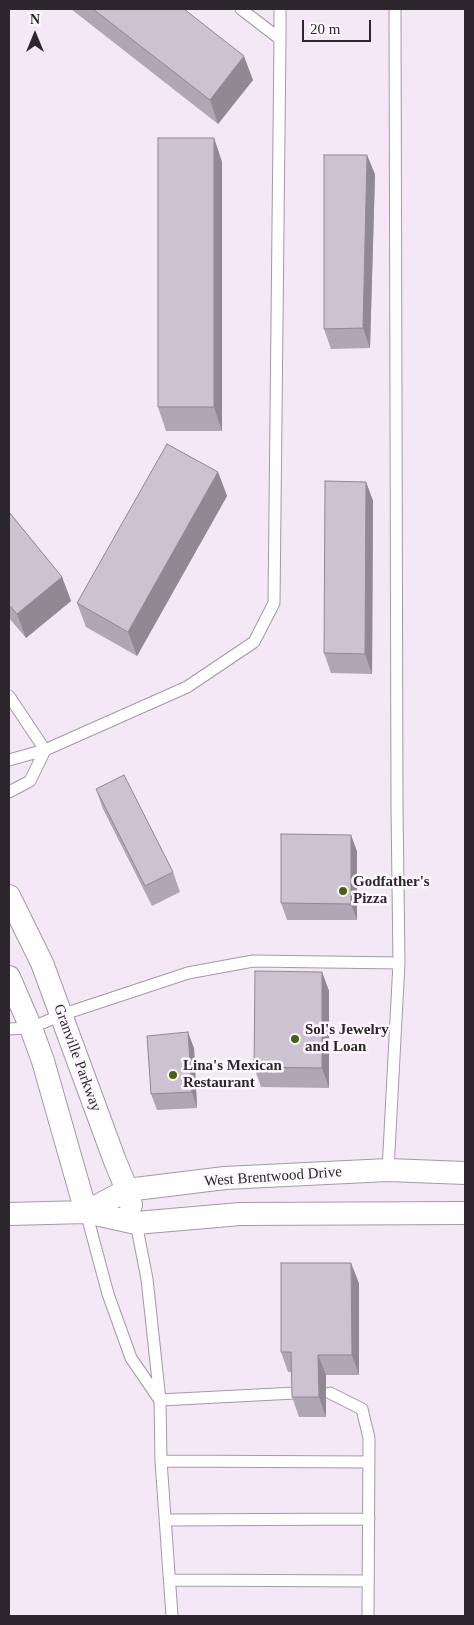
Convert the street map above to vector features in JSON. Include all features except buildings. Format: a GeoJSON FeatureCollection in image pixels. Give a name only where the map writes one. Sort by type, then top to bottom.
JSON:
{"type":"FeatureCollection","features":[{"type":"Feature","properties":{"kind":"street","name":"Granville Parkway"},"geometry":{"type":"LineString","coordinates":[[9,896],[42,963],[127,1190],[136,1223]]}},
{"type":"Feature","properties":{"kind":"street"},"geometry":{"type":"LineString","coordinates":[[9,977],[20,1028],[43,1061],[86,1212]]}},
{"type":"Feature","properties":{"kind":"street","name":"West Brentwood Drive"},"geometry":{"type":"LineString","coordinates":[[86,1212],[127,1190],[225,1178],[388,1170],[465,1173]]}},
{"type":"Feature","properties":{"kind":"street","name":"West Brentwood Drive"},"geometry":{"type":"LineString","coordinates":[[9,1214],[86,1212],[136,1223],[240,1214],[465,1212]]}},
{"type":"Feature","properties":{"kind":"lane"},"geometry":{"type":"LineString","coordinates":[[241,9],[280,39]]}},
{"type":"Feature","properties":{"kind":"lane"},"geometry":{"type":"LineString","coordinates":[[9,760],[45,750],[187,687],[254,642],[274,603],[280,9]]}},
{"type":"Feature","properties":{"kind":"lane"},"geometry":{"type":"LineString","coordinates":[[388,1170],[399,963],[396,798],[395,9]]}},
{"type":"Feature","properties":{"kind":"lane"},"geometry":{"type":"LineString","coordinates":[[9,696],[45,750]]}},
{"type":"Feature","properties":{"kind":"lane"},"geometry":{"type":"LineString","coordinates":[[9,792],[30,781],[45,750]]}},
{"type":"Feature","properties":{"kind":"lane"},"geometry":{"type":"LineString","coordinates":[[20,1028],[188,973],[253,961],[399,963]]}},
{"type":"Feature","properties":{"kind":"lane"},"geometry":{"type":"LineString","coordinates":[[86,1212],[108,1294],[131,1358],[160,1400]]}},
{"type":"Feature","properties":{"kind":"lane"},"geometry":{"type":"LineString","coordinates":[[136,1223],[147,1279],[160,1400],[161,1461],[172,1616]]}},
{"type":"Feature","properties":{"kind":"lane"},"geometry":{"type":"LineString","coordinates":[[160,1400],[295,1393]]}},
{"type":"Feature","properties":{"kind":"lane"},"geometry":{"type":"LineString","coordinates":[[330,1393],[362,1410],[369,1438],[368,1616]]}},
{"type":"Feature","properties":{"kind":"lane"},"geometry":{"type":"LineString","coordinates":[[161,1461],[369,1462]]}},
{"type":"Feature","properties":{"kind":"lane"},"geometry":{"type":"LineString","coordinates":[[166,1520],[369,1519]]}},
{"type":"Feature","properties":{"kind":"lane"},"geometry":{"type":"LineString","coordinates":[[170,1580],[368,1581]]}},
{"type":"Feature","properties":{"kind":"place","name":"Godfather's Pizza"},"geometry":{"type":"Point","coordinates":[343,891]}},
{"type":"Feature","properties":{"kind":"place","name":"Sol's Jewelry and Loan"},"geometry":{"type":"Point","coordinates":[295,1039]}},
{"type":"Feature","properties":{"kind":"place","name":"Lina's Mexican Restaurant"},"geometry":{"type":"Point","coordinates":[173,1075]}}]}
